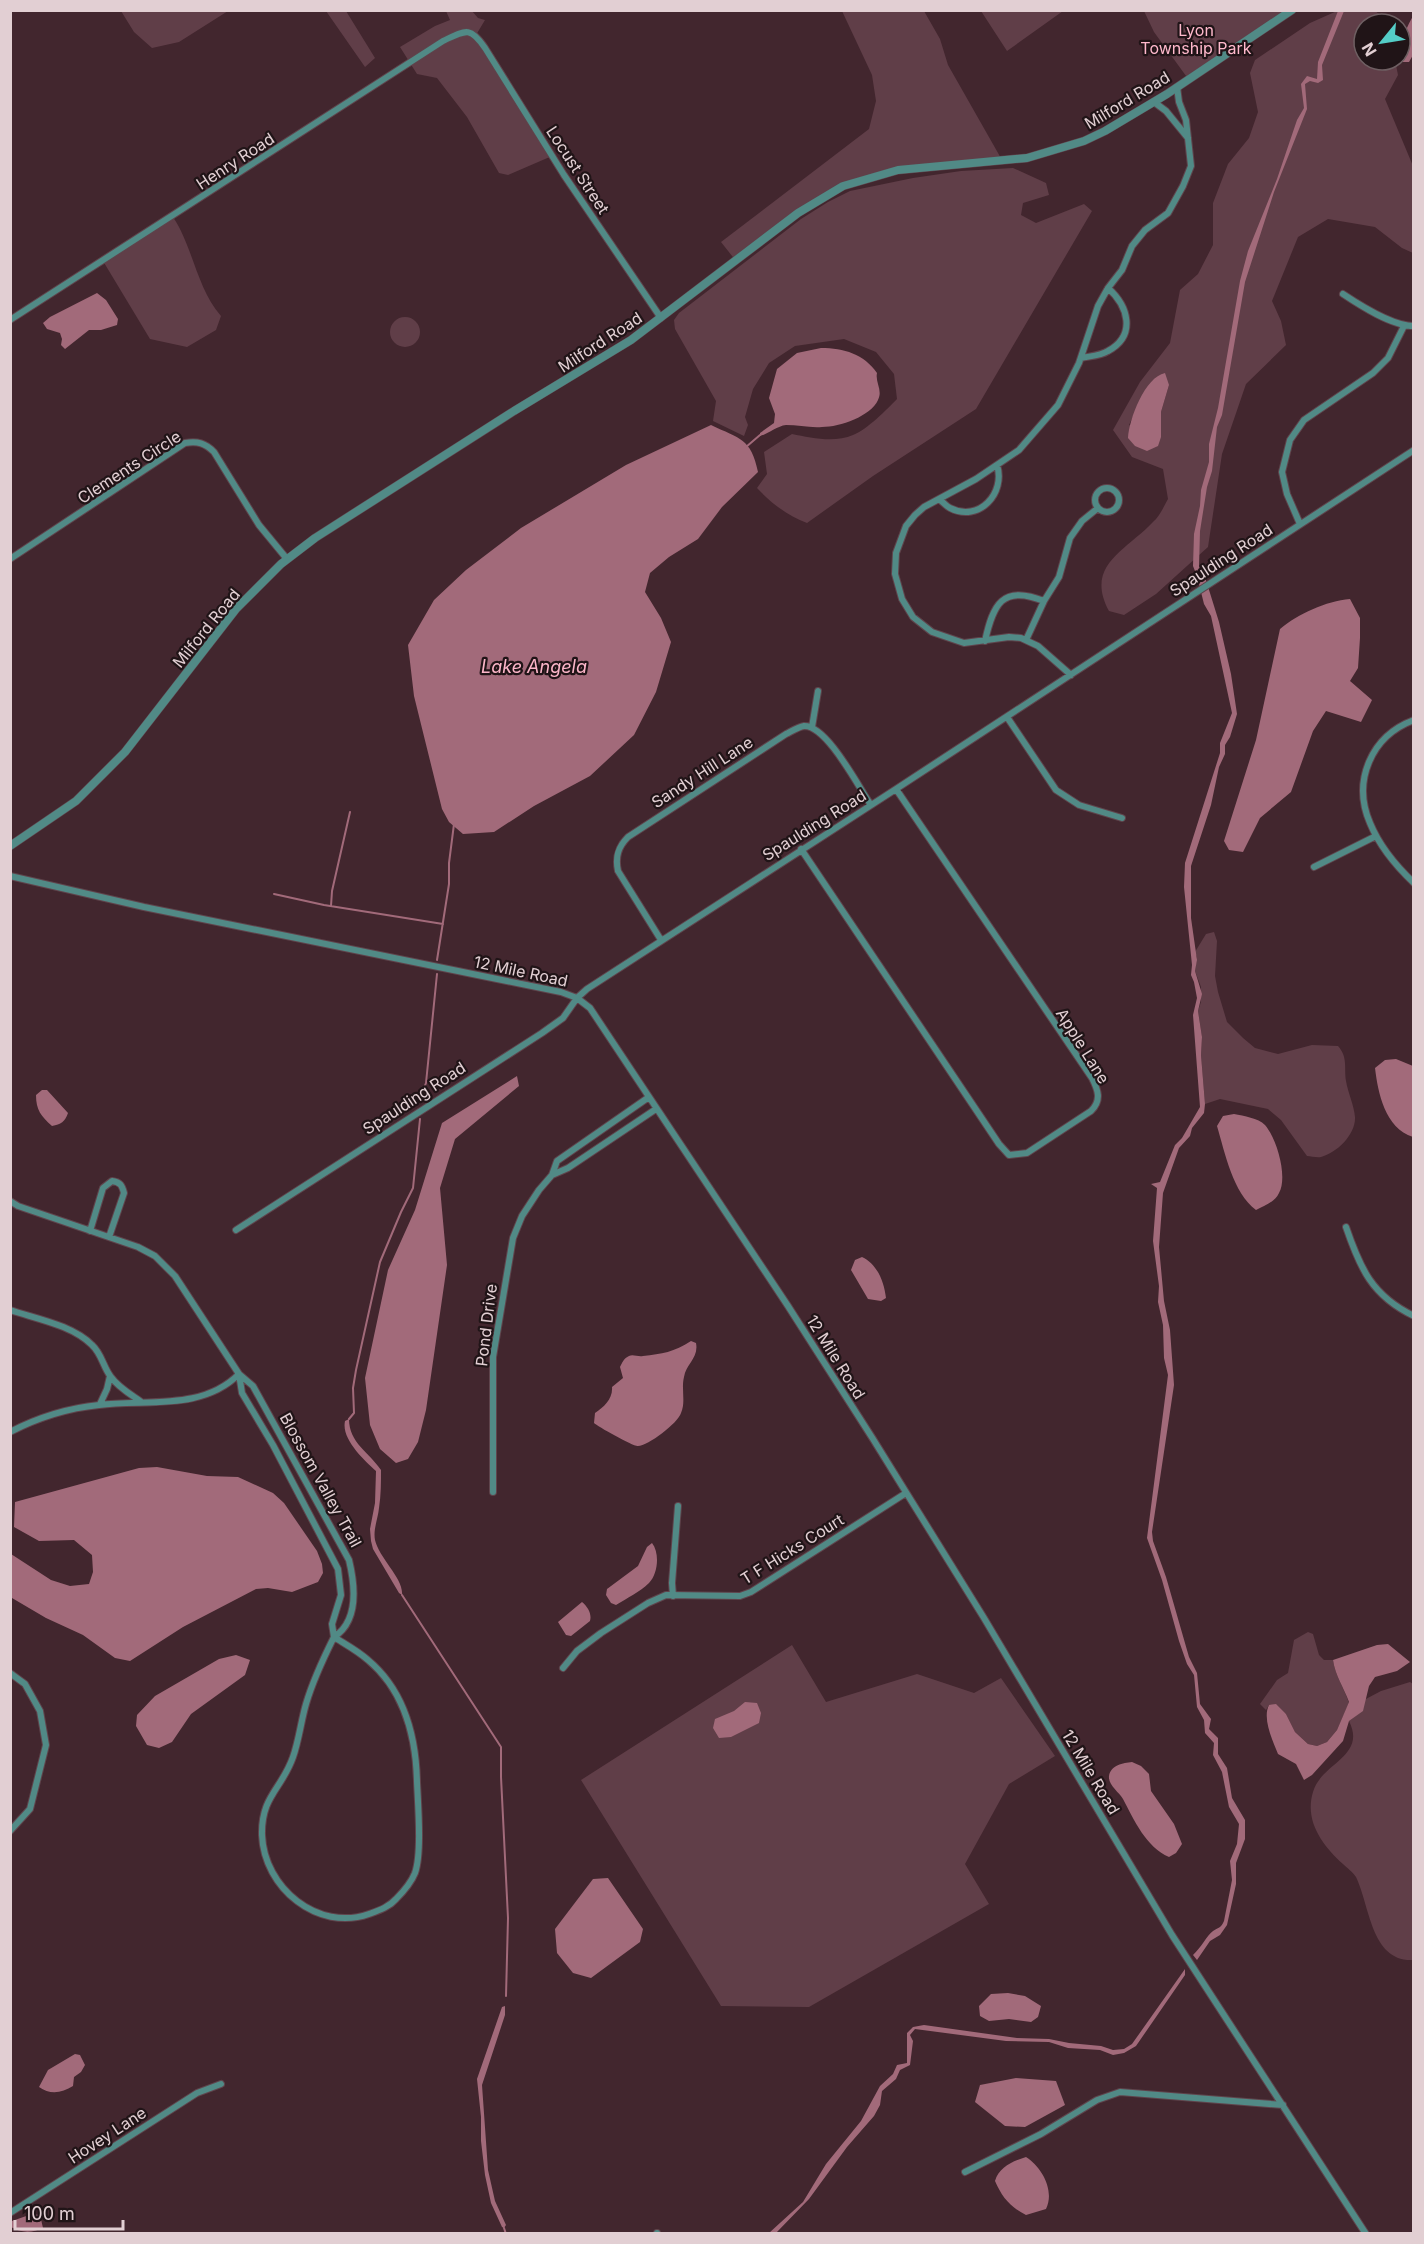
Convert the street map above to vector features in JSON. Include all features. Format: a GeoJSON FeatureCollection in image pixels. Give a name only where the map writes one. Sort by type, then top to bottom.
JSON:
{"type":"FeatureCollection","features":[{"type":"Feature","properties":{"kind":"street","name":"Milford Road"},"geometry":{"type":"LineString","coordinates":[[10,846],[76,801],[125,752],[236,609],[287,559],[315,538],[504,418],[632,340],[798,213],[843,186],[898,170],[1027,158],[1084,141],[1154,102],[1293,10]]}},
{"type":"Feature","properties":{"kind":"street","name":"Henry Road"},"geometry":{"type":"LineString","coordinates":[[10,320],[443,41],[464,32],[476,34]]}},
{"type":"Feature","properties":{"kind":"street","name":"Locust Street"},"geometry":{"type":"LineString","coordinates":[[476,34],[564,175],[661,318]]}},
{"type":"Feature","properties":{"kind":"street"},"geometry":{"type":"LineString","coordinates":[[1071,675],[1038,646],[1026,640],[1009,637],[964,643],[946,639],[932,632],[913,617],[902,599],[895,574],[896,553],[906,526],[924,507],[976,479],[1019,450],[1058,405],[1081,358],[1098,306],[1122,270],[1132,246],[1145,230],[1168,213],[1184,186],[1191,166],[1186,120],[1179,102],[1177,87]]}},
{"type":"Feature","properties":{"kind":"street"},"geometry":{"type":"LineString","coordinates":[[1154,102],[1166,111],[1188,138]]}},
{"type":"Feature","properties":{"kind":"street"},"geometry":{"type":"LineString","coordinates":[[1081,358],[1100,355],[1110,350],[1119,343],[1124,334],[1127,319],[1123,305],[1108,288]]}},
{"type":"Feature","properties":{"kind":"street"},"geometry":{"type":"LineString","coordinates":[[1343,294],[1361,306],[1404,326],[1413,326]]}},
{"type":"Feature","properties":{"kind":"street"},"geometry":{"type":"LineString","coordinates":[[1300,524],[1287,494],[1282,472],[1290,440],[1304,420],[1373,373],[1388,358],[1404,326]]}},
{"type":"Feature","properties":{"kind":"street","name":"Clements Circle"},"geometry":{"type":"LineString","coordinates":[[10,560],[185,443],[198,442],[208,446],[214,452],[260,525],[287,559]]}},
{"type":"Feature","properties":{"kind":"street","name":"Spaulding Road"},"geometry":{"type":"LineString","coordinates":[[236,1230],[542,1033],[563,1018],[571,1010],[577,998],[587,989],[1413,450]]}},
{"type":"Feature","properties":{"kind":"street"},"geometry":{"type":"LineString","coordinates":[[939,499],[950,508],[959,511],[968,512],[981,508],[988,503],[997,489],[999,473],[997,465]]}},
{"type":"Feature","properties":{"kind":"street"},"geometry":{"type":"LineString","coordinates":[[1110,488],[1117,492],[1120,500],[1117,508],[1105,512],[1098,507],[1095,497],[1100,490],[1110,488]]}},
{"type":"Feature","properties":{"kind":"street"},"geometry":{"type":"LineString","coordinates":[[1026,640],[1044,601],[1059,578],[1070,538],[1082,521],[1098,507]]}},
{"type":"Feature","properties":{"kind":"street"},"geometry":{"type":"LineString","coordinates":[[986,641],[991,615],[1000,602],[1022,595],[1044,601]]}},
{"type":"Feature","properties":{"kind":"street"},"geometry":{"type":"LineString","coordinates":[[818,692],[812,727],[818,730],[832,746],[870,805]]}},
{"type":"Feature","properties":{"kind":"street"},"geometry":{"type":"LineString","coordinates":[[1007,717],[1056,790],[1079,805],[1122,818]]}},
{"type":"Feature","properties":{"kind":"street"},"geometry":{"type":"LineString","coordinates":[[1413,720],[1387,736],[1370,759],[1363,782],[1364,807],[1376,836],[1413,883]]}},
{"type":"Feature","properties":{"kind":"street","name":"Sandy Hill Lane"},"geometry":{"type":"LineString","coordinates":[[661,940],[618,871],[616,860],[621,844],[628,837],[786,734],[804,726],[812,727]]}},
{"type":"Feature","properties":{"kind":"street","name":"Apple Lane"},"geometry":{"type":"LineString","coordinates":[[801,849],[999,1144],[1009,1155],[1027,1153],[1091,1111],[1097,1103],[1099,1093],[1092,1078],[896,789]]}},
{"type":"Feature","properties":{"kind":"street"},"geometry":{"type":"LineString","coordinates":[[1314,867],[1376,836]]}},
{"type":"Feature","properties":{"kind":"street","name":"12 Mile Road"},"geometry":{"type":"LineString","coordinates":[[10,876],[156,909],[561,992],[577,998],[590,1008],[794,1316],[984,1617],[1172,1935],[1366,2234]]}},
{"type":"Feature","properties":{"kind":"street","name":"Pond Drive"},"geometry":{"type":"LineString","coordinates":[[493,1492],[493,1357],[513,1238],[531,1200],[552,1174],[557,1161],[648,1097]]}},
{"type":"Feature","properties":{"kind":"street","name":"Pond Drive"},"geometry":{"type":"LineString","coordinates":[[552,1174],[568,1168],[611,1137],[656,1109]]}},
{"type":"Feature","properties":{"kind":"street"},"geometry":{"type":"LineString","coordinates":[[603,1127],[611,1137]]}},
{"type":"Feature","properties":{"kind":"street"},"geometry":{"type":"LineString","coordinates":[[90,1231],[103,1188],[112,1181],[117,1182],[122,1186],[124,1193],[109,1237]]}},
{"type":"Feature","properties":{"kind":"street","name":"Blossom Valley Trail"},"geometry":{"type":"LineString","coordinates":[[10,1201],[18,1206],[138,1247],[155,1256],[175,1276],[239,1374],[253,1386],[349,1560],[354,1581],[353,1605],[343,1631],[334,1637],[333,1624],[341,1595],[338,1569],[242,1393],[239,1374]]}},
{"type":"Feature","properties":{"kind":"street"},"geometry":{"type":"LineString","coordinates":[[1346,1227],[1359,1263],[1380,1294],[1413,1316]]}},
{"type":"Feature","properties":{"kind":"street"},"geometry":{"type":"LineString","coordinates":[[10,1310],[68,1329],[85,1338],[101,1356],[110,1376],[127,1393],[141,1401]]}},
{"type":"Feature","properties":{"kind":"street"},"geometry":{"type":"LineString","coordinates":[[10,1432],[23,1425],[79,1407],[141,1401],[178,1401],[207,1395],[228,1385],[239,1374]]}},
{"type":"Feature","properties":{"kind":"street"},"geometry":{"type":"LineString","coordinates":[[100,1404],[110,1376]]}},
{"type":"Feature","properties":{"kind":"street","name":"T F Hicks Court"},"geometry":{"type":"LineString","coordinates":[[563,1668],[577,1651],[622,1618],[648,1603],[666,1595],[740,1596],[751,1592],[906,1493]]}},
{"type":"Feature","properties":{"kind":"street"},"geometry":{"type":"LineString","coordinates":[[673,1596],[678,1506]]}},
{"type":"Feature","properties":{"kind":"street"},"geometry":{"type":"LineString","coordinates":[[334,1637],[368,1660],[391,1685],[407,1714],[416,1755],[418,1837],[415,1872],[409,1885],[391,1905],[361,1917],[347,1919],[333,1918],[307,1910],[283,1890],[269,1864],[262,1838],[263,1817],[268,1798],[284,1775],[293,1756],[306,1704],[319,1666],[334,1637]]}},
{"type":"Feature","properties":{"kind":"street"},"geometry":{"type":"LineString","coordinates":[[10,1673],[25,1684],[40,1711],[46,1745],[30,1809],[10,1831]]}},
{"type":"Feature","properties":{"kind":"street","name":"Hovey Lane"},"geometry":{"type":"LineString","coordinates":[[10,2213],[197,2093],[221,2084]]}},
{"type":"Feature","properties":{"kind":"street"},"geometry":{"type":"LineString","coordinates":[[965,2172],[1041,2134],[1097,2100],[1120,2092],[1283,2105]]}},
{"type":"Feature","properties":{"kind":"green space"},"geometry":{"type":"Polygon","coordinates":[[[121,11],[228,11],[179,42],[152,48],[134,32],[121,11]]]}},
{"type":"Feature","properties":{"kind":"green space"},"geometry":{"type":"Polygon","coordinates":[[[326,11],[346,11],[375,58],[365,67],[326,11]]]}},
{"type":"Feature","properties":{"kind":"green space"},"geometry":{"type":"Polygon","coordinates":[[[446,11],[472,11],[478,18],[485,20],[476,35],[552,156],[508,175],[499,173],[467,117],[437,78],[417,74],[400,47],[435,26],[450,20],[446,11]]]}},
{"type":"Feature","properties":{"kind":"green space"},"geometry":{"type":"Polygon","coordinates":[[[842,11],[924,11],[940,39],[948,65],[1002,160],[898,170],[843,186],[736,261],[721,242],[869,129],[876,101],[872,75],[842,11]]]}},
{"type":"Feature","properties":{"kind":"green space"},"geometry":{"type":"Polygon","coordinates":[[[981,11],[1063,11],[1007,51],[981,11]]]}},
{"type":"Feature","properties":{"kind":"green space","name":"Lyon Township Park"},"geometry":{"type":"Polygon","coordinates":[[[1144,11],[1293,11],[1189,80],[1154,32],[1144,11]]]}},
{"type":"Feature","properties":{"kind":"green space"},"geometry":{"type":"Polygon","coordinates":[[[1337,11],[1376,12],[1352,12],[1352,72],[1397,72],[1385,99],[1413,166],[1413,253],[1402,248],[1375,227],[1328,219],[1298,237],[1272,301],[1281,321],[1286,345],[1246,384],[1222,454],[1208,547],[1156,594],[1124,615],[1109,611],[1103,595],[1102,582],[1105,570],[1121,550],[1155,520],[1168,499],[1163,469],[1132,457],[1113,430],[1140,382],[1170,343],[1180,290],[1198,274],[1213,245],[1213,203],[1228,164],[1249,138],[1258,112],[1250,73],[1255,60],[1310,23],[1337,11]],[[1169,385],[1139,404],[1129,425],[1161,437],[1161,412],[1169,385]]]}},
{"type":"Feature","properties":{"kind":"green space"},"geometry":{"type":"Polygon","coordinates":[[[1013,168],[1046,183],[1049,195],[1023,203],[1021,215],[1036,223],[1084,204],[1092,211],[976,409],[873,476],[807,523],[787,513],[757,488],[767,474],[764,452],[792,434],[839,439],[859,432],[897,399],[894,374],[876,352],[844,339],[795,346],[769,363],[753,389],[745,417],[748,425],[744,436],[713,421],[716,401],[675,329],[674,320],[679,313],[801,219],[850,191],[961,171],[1013,168]]]}},
{"type":"Feature","properties":{"kind":"green space"},"geometry":{"type":"Polygon","coordinates":[[[173,217],[186,241],[206,293],[221,316],[216,330],[187,347],[150,339],[103,261],[173,217]]]}},
{"type":"Feature","properties":{"kind":"green space"},"geometry":{"type":"Polygon","coordinates":[[[405,317],[416,321],[420,332],[416,343],[405,347],[394,343],[390,332],[394,321],[405,317]]]}},
{"type":"Feature","properties":{"kind":"green space"},"geometry":{"type":"Polygon","coordinates":[[[1214,932],[1217,941],[1215,976],[1218,992],[1227,1022],[1243,1038],[1255,1048],[1278,1054],[1312,1045],[1338,1046],[1341,1050],[1355,1117],[1349,1136],[1327,1155],[1307,1156],[1281,1120],[1268,1109],[1220,1099],[1205,1104],[1201,1055],[1202,1037],[1198,1011],[1201,1002],[1201,987],[1195,971],[1197,957],[1195,952],[1206,934],[1214,932]]]}},
{"type":"Feature","properties":{"kind":"green space"},"geometry":{"type":"Polygon","coordinates":[[[1308,1632],[1313,1634],[1319,1655],[1324,1660],[1333,1660],[1349,1703],[1337,1730],[1327,1742],[1317,1746],[1308,1744],[1295,1732],[1286,1714],[1269,1705],[1266,1710],[1260,1704],[1277,1680],[1288,1673],[1294,1640],[1308,1632]]]}},
{"type":"Feature","properties":{"kind":"green space"},"geometry":{"type":"Polygon","coordinates":[[[792,1645],[826,1702],[917,1674],[974,1693],[1001,1678],[1055,1756],[1009,1784],[965,1864],[989,1904],[809,2007],[721,2006],[581,1780],[792,1645]]]}},
{"type":"Feature","properties":{"kind":"green space"},"geometry":{"type":"Polygon","coordinates":[[[1410,1682],[1413,1684],[1413,1960],[1399,1958],[1388,1952],[1380,1942],[1356,1877],[1322,1841],[1311,1813],[1313,1792],[1318,1782],[1348,1752],[1353,1733],[1349,1721],[1362,1711],[1364,1700],[1381,1691],[1410,1682]]]}},
{"type":"Feature","properties":{"kind":"water"},"geometry":{"type":"Polygon","coordinates":[[[1338,11],[1344,11],[1322,65],[1323,80],[1318,83],[1310,81],[1305,84],[1307,109],[1274,192],[1245,282],[1200,531],[1199,567],[1205,577],[1219,622],[1237,714],[1225,745],[1225,754],[1219,767],[1211,805],[1191,866],[1191,918],[1197,960],[1195,971],[1202,994],[1198,1011],[1202,1037],[1201,1055],[1205,1104],[1204,1113],[1192,1128],[1190,1136],[1179,1148],[1163,1193],[1159,1247],[1164,1301],[1170,1330],[1174,1385],[1152,1532],[1189,1657],[1197,1673],[1200,1704],[1211,1719],[1209,1729],[1218,1738],[1218,1754],[1227,1768],[1232,1798],[1245,1820],[1245,1839],[1236,1863],[1236,1884],[1227,1925],[1220,1935],[1210,1941],[1197,1960],[1193,1955],[1224,1921],[1232,1880],[1230,1861],[1237,1844],[1239,1824],[1229,1807],[1222,1772],[1213,1755],[1214,1743],[1205,1733],[1204,1720],[1197,1707],[1194,1675],[1187,1664],[1179,1641],[1162,1580],[1147,1538],[1168,1375],[1164,1358],[1163,1325],[1158,1302],[1159,1286],[1153,1241],[1157,1188],[1151,1184],[1160,1182],[1175,1145],[1182,1138],[1200,1107],[1193,1015],[1197,998],[1191,975],[1184,887],[1185,863],[1220,753],[1220,743],[1232,713],[1211,616],[1204,604],[1193,566],[1194,534],[1201,490],[1209,462],[1209,444],[1218,408],[1240,281],[1248,251],[1277,179],[1297,120],[1304,108],[1301,84],[1307,76],[1317,79],[1318,62],[1338,11]]]}},
{"type":"Feature","properties":{"kind":"water"},"geometry":{"type":"Polygon","coordinates":[[[1413,16],[1412,57],[1412,18],[1413,16]]]}},
{"type":"Feature","properties":{"kind":"water"},"geometry":{"type":"Polygon","coordinates":[[[97,293],[106,300],[118,319],[117,325],[101,330],[89,330],[65,349],[61,345],[60,333],[47,329],[43,323],[50,317],[97,293]]]}},
{"type":"Feature","properties":{"kind":"water"},"geometry":{"type":"Polygon","coordinates":[[[821,348],[853,353],[872,366],[877,373],[880,393],[874,406],[862,416],[837,425],[818,427],[786,425],[760,436],[760,433],[774,423],[775,414],[769,398],[777,369],[797,353],[821,348]]]}},
{"type":"Feature","properties":{"kind":"water"},"geometry":{"type":"Polygon","coordinates":[[[1165,373],[1169,385],[1161,412],[1161,437],[1158,446],[1147,451],[1135,446],[1128,438],[1129,430],[1139,400],[1145,390],[1158,376],[1165,373]]]}},
{"type":"Feature","properties":{"kind":"water","name":"Lake Angela"},"geometry":{"type":"Polygon","coordinates":[[[711,425],[737,437],[748,446],[758,472],[722,507],[698,539],[669,557],[650,573],[645,592],[661,618],[671,642],[656,692],[634,735],[590,776],[534,806],[494,832],[463,834],[449,822],[442,809],[414,696],[408,645],[434,600],[466,570],[521,528],[626,465],[711,425]]]}},
{"type":"Feature","properties":{"kind":"water"},"geometry":{"type":"Polygon","coordinates":[[[1350,599],[1360,618],[1360,638],[1358,668],[1350,681],[1372,700],[1361,722],[1326,711],[1313,731],[1291,792],[1260,818],[1243,852],[1229,850],[1224,841],[1256,740],[1280,629],[1313,609],[1331,602],[1350,599]]]}},
{"type":"Feature","properties":{"kind":"water"},"geometry":{"type":"Polygon","coordinates":[[[1396,1059],[1413,1066],[1413,1137],[1403,1132],[1389,1118],[1378,1088],[1375,1068],[1385,1060],[1396,1059]]]}},
{"type":"Feature","properties":{"kind":"water"},"geometry":{"type":"Polygon","coordinates":[[[517,1076],[519,1086],[455,1139],[440,1188],[447,1265],[426,1410],[418,1442],[408,1459],[396,1463],[380,1449],[370,1425],[365,1378],[388,1270],[415,1210],[442,1123],[517,1076]]]}},
{"type":"Feature","properties":{"kind":"water"},"geometry":{"type":"Polygon","coordinates":[[[42,1090],[47,1090],[68,1113],[64,1121],[52,1126],[40,1112],[36,1095],[42,1090]]]}},
{"type":"Feature","properties":{"kind":"water"},"geometry":{"type":"Polygon","coordinates":[[[1234,1114],[1255,1119],[1265,1125],[1274,1139],[1280,1158],[1282,1178],[1279,1193],[1272,1201],[1256,1210],[1241,1194],[1227,1160],[1217,1126],[1223,1116],[1234,1114]]]}},
{"type":"Feature","properties":{"kind":"water"},"geometry":{"type":"Polygon","coordinates":[[[862,1257],[876,1269],[884,1285],[886,1298],[881,1301],[868,1299],[851,1270],[855,1260],[862,1257]]]}},
{"type":"Feature","properties":{"kind":"water"},"geometry":{"type":"Polygon","coordinates":[[[691,1341],[696,1343],[696,1353],[684,1377],[682,1409],[679,1417],[669,1428],[649,1442],[638,1446],[594,1423],[595,1413],[609,1399],[612,1387],[623,1378],[620,1367],[626,1358],[631,1355],[641,1356],[668,1352],[691,1341]]]}},
{"type":"Feature","properties":{"kind":"water"},"geometry":{"type":"Polygon","coordinates":[[[349,1419],[352,1435],[381,1470],[375,1540],[399,1582],[402,1595],[373,1549],[370,1529],[375,1503],[376,1471],[360,1455],[346,1435],[345,1421],[349,1419]]]}},
{"type":"Feature","properties":{"kind":"water"},"geometry":{"type":"Polygon","coordinates":[[[157,1467],[207,1476],[238,1477],[273,1493],[284,1503],[317,1551],[323,1573],[318,1582],[292,1592],[268,1588],[256,1589],[183,1627],[130,1661],[115,1658],[83,1635],[46,1618],[12,1598],[11,1554],[51,1580],[70,1586],[89,1584],[93,1572],[92,1555],[74,1540],[39,1541],[14,1527],[15,1502],[139,1468],[157,1467]]]}},
{"type":"Feature","properties":{"kind":"water"},"geometry":{"type":"Polygon","coordinates":[[[652,1543],[657,1558],[652,1579],[642,1589],[616,1605],[611,1603],[606,1595],[607,1589],[638,1566],[647,1547],[652,1543]]]}},
{"type":"Feature","properties":{"kind":"water"},"geometry":{"type":"Polygon","coordinates":[[[582,1602],[589,1611],[590,1621],[571,1636],[566,1635],[558,1622],[582,1602]]]}},
{"type":"Feature","properties":{"kind":"water"},"geometry":{"type":"Polygon","coordinates":[[[1388,1644],[1410,1662],[1397,1671],[1375,1677],[1369,1686],[1363,1711],[1349,1721],[1343,1741],[1312,1775],[1304,1780],[1296,1764],[1278,1754],[1267,1723],[1269,1705],[1276,1704],[1286,1714],[1295,1732],[1308,1744],[1317,1746],[1327,1742],[1337,1730],[1349,1702],[1333,1660],[1377,1645],[1388,1644]]]}},
{"type":"Feature","properties":{"kind":"water"},"geometry":{"type":"Polygon","coordinates":[[[236,1655],[250,1660],[245,1675],[191,1714],[172,1742],[159,1748],[147,1745],[136,1726],[137,1715],[155,1696],[219,1659],[236,1655]]]}},
{"type":"Feature","properties":{"kind":"water"},"geometry":{"type":"Polygon","coordinates":[[[745,1702],[757,1703],[761,1713],[759,1723],[731,1737],[719,1738],[713,1728],[715,1719],[734,1711],[745,1702]]]}},
{"type":"Feature","properties":{"kind":"water"},"geometry":{"type":"Polygon","coordinates":[[[1132,1762],[1141,1766],[1149,1774],[1151,1791],[1174,1824],[1182,1844],[1176,1853],[1169,1857],[1147,1840],[1123,1799],[1110,1782],[1109,1776],[1112,1769],[1132,1762]]]}},
{"type":"Feature","properties":{"kind":"water"},"geometry":{"type":"Polygon","coordinates":[[[608,1878],[643,1929],[640,1942],[591,1978],[573,1973],[557,1953],[555,1929],[593,1879],[608,1878]]]}},
{"type":"Feature","properties":{"kind":"water"},"geometry":{"type":"Polygon","coordinates":[[[1185,1969],[1185,1975],[1136,2046],[1124,2053],[1113,2055],[1100,2050],[1068,2048],[1049,2042],[1006,2041],[915,2029],[910,2035],[913,2041],[910,2065],[900,2070],[896,2079],[882,2091],[880,2105],[874,2116],[847,2147],[809,2199],[776,2233],[769,2233],[803,2202],[826,2164],[861,2121],[880,2086],[893,2074],[897,2065],[907,2063],[907,2033],[913,2027],[924,2025],[1017,2038],[1049,2039],[1101,2046],[1113,2050],[1124,2049],[1132,2044],[1185,1969]]]}},
{"type":"Feature","properties":{"kind":"water"},"geometry":{"type":"Polygon","coordinates":[[[1008,1993],[1025,1996],[1041,2006],[1038,2017],[1031,2022],[1009,2019],[989,2021],[980,2016],[979,2006],[991,1994],[1008,1993]]]}},
{"type":"Feature","properties":{"kind":"water"},"geometry":{"type":"Polygon","coordinates":[[[505,2006],[505,2015],[482,2085],[488,2170],[495,2201],[506,2225],[504,2228],[491,2203],[485,2175],[477,2079],[502,2007],[505,2006]]]}},
{"type":"Feature","properties":{"kind":"water"},"geometry":{"type":"Polygon","coordinates":[[[75,2054],[80,2055],[85,2065],[74,2077],[73,2086],[56,2092],[39,2087],[48,2070],[75,2054]]]}},
{"type":"Feature","properties":{"kind":"water"},"geometry":{"type":"Polygon","coordinates":[[[1016,2078],[1056,2081],[1065,2105],[1025,2127],[1005,2126],[975,2102],[980,2085],[1016,2078]]]}},
{"type":"Feature","properties":{"kind":"water"},"geometry":{"type":"Polygon","coordinates":[[[1026,2157],[1042,2173],[1049,2195],[1046,2209],[1026,2215],[1007,2201],[995,2181],[1003,2168],[1026,2157]]]}},
{"type":"Feature","properties":{"kind":"water"},"geometry":{"type":"Polygon","coordinates":[[[32,2214],[40,2215],[43,2228],[27,2232],[11,2227],[12,2221],[32,2214]]]}},
{"type":"Feature","properties":{"kind":"waterway"},"geometry":{"type":"LineString","coordinates":[[746,447],[760,435]]}},
{"type":"Feature","properties":{"kind":"waterway"},"geometry":{"type":"LineString","coordinates":[[331,906],[332,891],[350,812]]}},
{"type":"Feature","properties":{"kind":"waterway"},"geometry":{"type":"LineString","coordinates":[[437,960],[449,884],[454,824]]}},
{"type":"Feature","properties":{"kind":"waterway"},"geometry":{"type":"LineString","coordinates":[[274,894],[324,905],[443,924]]}},
{"type":"Feature","properties":{"kind":"waterway"},"geometry":{"type":"LineString","coordinates":[[422,1093],[426,1083],[437,974]]}},
{"type":"Feature","properties":{"kind":"waterway"},"geometry":{"type":"LineString","coordinates":[[349,1419],[354,1413],[353,1388],[356,1370],[380,1262],[413,1188],[420,1119]]}},
{"type":"Feature","properties":{"kind":"waterway"},"geometry":{"type":"LineString","coordinates":[[402,1595],[501,1747],[508,1918],[506,1996]]}},
{"type":"Feature","properties":{"kind":"waterway"},"geometry":{"type":"LineString","coordinates":[[504,2228],[506,2234]]}}]}
